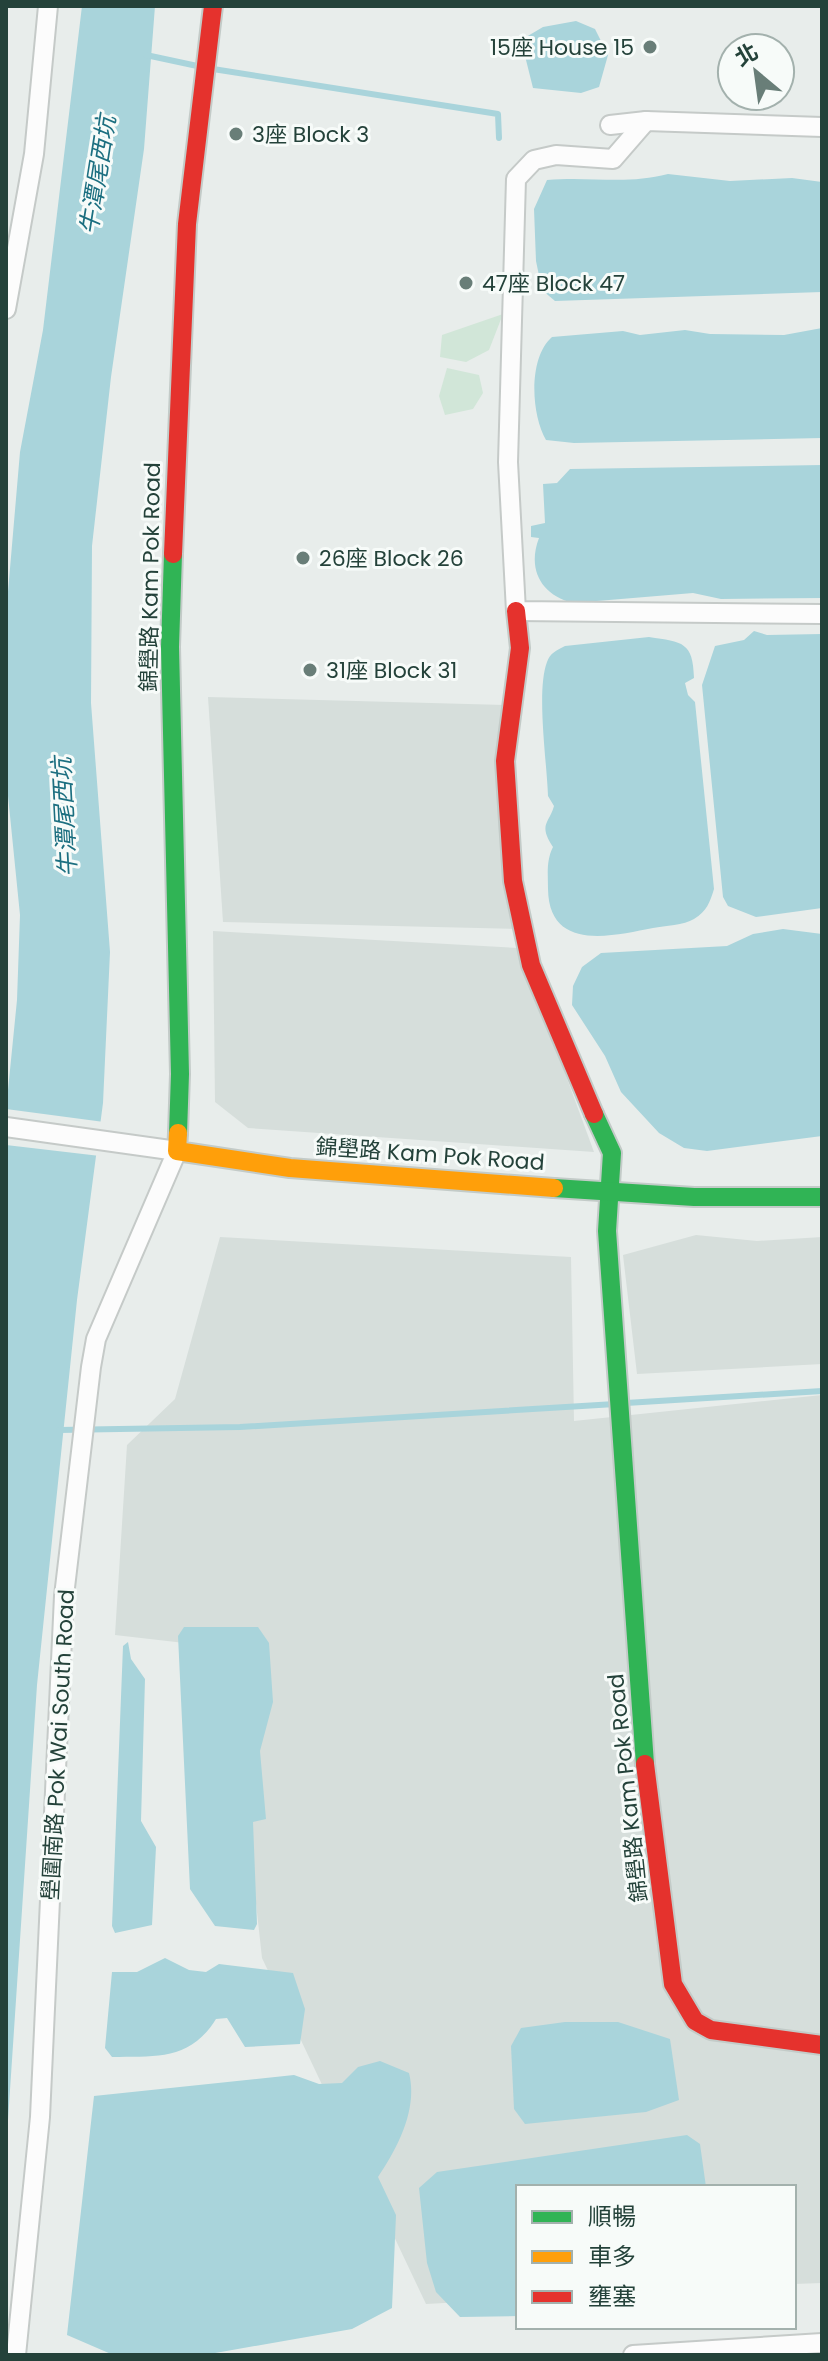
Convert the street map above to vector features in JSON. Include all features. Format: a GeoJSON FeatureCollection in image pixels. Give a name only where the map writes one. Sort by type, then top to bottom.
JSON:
{"type":"FeatureCollection","features":[{"type":"Feature","properties":{"kind":"street"},"geometry":{"type":"LineString","coordinates":[[6,309],[34,154],[48,6]]}},
{"type":"Feature","properties":{"kind":"street","name":"錦壆路 Kam Pok Road"},"geometry":{"type":"LineString","coordinates":[[177,1151],[181,1098],[170,647],[187,224],[213,6]]}},
{"type":"Feature","properties":{"kind":"street"},"geometry":{"type":"LineString","coordinates":[[612,1192],[612,1153],[607,1137],[558,1035],[531,965],[513,881],[505,761],[520,648],[508,462],[516,179],[534,160],[556,155],[613,159],[646,121]]}},
{"type":"Feature","properties":{"kind":"street"},"geometry":{"type":"LineString","coordinates":[[610,125],[646,121],[822,127]]}},
{"type":"Feature","properties":{"kind":"street"},"geometry":{"type":"LineString","coordinates":[[516,611],[822,614]]}},
{"type":"Feature","properties":{"kind":"street","name":"錦壆路 Kam Pok Road"},"geometry":{"type":"LineString","coordinates":[[6,1127],[149,1145],[247,1165],[612,1192],[773,1199],[822,1197]]}},
{"type":"Feature","properties":{"kind":"street","name":"壆圍南路 Pok Wai South Road"},"geometry":{"type":"LineString","coordinates":[[16,2355],[40,2117],[64,1596],[96,1339],[177,1151]]}},
{"type":"Feature","properties":{"kind":"street","name":"錦壆路 Kam Pok Road"},"geometry":{"type":"LineString","coordinates":[[612,1192],[607,1231],[647,1795],[673,1984],[695,2021],[711,2030],[822,2045]]}},
{"type":"Feature","properties":{"kind":"street"},"geometry":{"type":"LineString","coordinates":[[633,2355],[822,2343]]}},
{"type":"Feature","properties":{"kind":"shaded area"},"geometry":{"type":"Polygon","coordinates":[[[208,697],[505,705],[520,929],[223,922],[208,697]]]}},
{"type":"Feature","properties":{"kind":"shaded area"},"geometry":{"type":"Polygon","coordinates":[[[213,931],[519,948],[594,1152],[248,1128],[215,1102],[213,931]]]}},
{"type":"Feature","properties":{"kind":"shaded area"},"geometry":{"type":"Polygon","coordinates":[[[696,1235],[757,1241],[822,1237],[822,1364],[637,1374],[623,1255],[696,1235]]]}},
{"type":"Feature","properties":{"kind":"shaded area"},"geometry":{"type":"Polygon","coordinates":[[[220,1237],[571,1257],[574,1421],[822,1395],[822,2283],[796,2284],[796,2185],[516,2185],[516,2299],[426,2304],[262,1958],[228,1648],[115,1635],[127,1445],[175,1399],[220,1237]]]}},
{"type":"Feature","properties":{"kind":"green space"},"geometry":{"type":"Polygon","coordinates":[[[503,314],[489,350],[466,362],[440,357],[442,335],[503,314]]]}},
{"type":"Feature","properties":{"kind":"green space"},"geometry":{"type":"Polygon","coordinates":[[[447,368],[479,375],[483,393],[473,409],[445,415],[439,396],[447,368]]]}},
{"type":"Feature","properties":{"kind":"water","name":"牛潭尾西坑"},"geometry":{"type":"Polygon","coordinates":[[[82,6],[155,6],[144,149],[111,377],[92,546],[91,703],[110,952],[103,1103],[77,1300],[37,1685],[6,2150],[6,1110],[17,1000],[20,915],[6,776],[6,615],[20,452],[43,330],[82,6]]]}},
{"type":"Feature","properties":{"kind":"water"},"geometry":{"type":"Polygon","coordinates":[[[576,21],[595,29],[608,55],[599,87],[581,93],[533,88],[521,40],[543,27],[576,21]]]}},
{"type":"Feature","properties":{"kind":"water"},"geometry":{"type":"Polygon","coordinates":[[[668,174],[730,181],[792,178],[822,182],[822,292],[555,301],[542,290],[536,261],[534,209],[547,180],[623,180],[668,174]]]}},
{"type":"Feature","properties":{"kind":"water"},"geometry":{"type":"Polygon","coordinates":[[[822,328],[822,438],[574,443],[546,440],[541,429],[534,387],[539,358],[552,337],[623,331],[640,335],[685,330],[710,334],[784,335],[822,328]]]}},
{"type":"Feature","properties":{"kind":"water"},"geometry":{"type":"Polygon","coordinates":[[[822,465],[822,598],[721,599],[693,593],[573,603],[552,594],[536,570],[539,538],[531,537],[531,526],[545,523],[543,484],[557,483],[570,469],[822,465]]]}},
{"type":"Feature","properties":{"kind":"water"},"geometry":{"type":"Polygon","coordinates":[[[754,631],[767,635],[822,634],[822,908],[756,917],[728,906],[723,897],[702,685],[715,646],[744,640],[754,631]]]}},
{"type":"Feature","properties":{"kind":"water"},"geometry":{"type":"Polygon","coordinates":[[[649,637],[678,643],[691,657],[694,678],[685,683],[688,695],[695,702],[714,889],[705,909],[690,921],[619,934],[586,935],[571,931],[559,923],[551,909],[548,868],[553,847],[545,829],[554,806],[548,796],[542,708],[544,675],[550,656],[565,646],[649,637]]]}},
{"type":"Feature","properties":{"kind":"water"},"geometry":{"type":"Polygon","coordinates":[[[783,929],[822,934],[822,1136],[707,1151],[684,1148],[659,1133],[621,1092],[605,1056],[572,1005],[573,986],[582,967],[601,953],[727,946],[753,934],[783,929]]]}},
{"type":"Feature","properties":{"kind":"water"},"geometry":{"type":"Polygon","coordinates":[[[184,1627],[258,1627],[269,1643],[273,1702],[260,1751],[266,1819],[253,1822],[257,1924],[254,1930],[215,1926],[190,1889],[178,1636],[184,1627]]]}},
{"type":"Feature","properties":{"kind":"water"},"geometry":{"type":"Polygon","coordinates":[[[128,1642],[131,1659],[145,1679],[141,1821],[156,1847],[152,1925],[115,1933],[112,1926],[123,1646],[128,1642]]]}},
{"type":"Feature","properties":{"kind":"water"},"geometry":{"type":"Polygon","coordinates":[[[165,1958],[189,1970],[206,1972],[219,1964],[293,1973],[305,2009],[300,2044],[245,2047],[227,2018],[216,2019],[195,2043],[183,2049],[157,2056],[112,2057],[105,2048],[112,1972],[137,1972],[165,1958]]]}},
{"type":"Feature","properties":{"kind":"water"},"geometry":{"type":"Polygon","coordinates":[[[565,2022],[618,2022],[670,2039],[679,2100],[646,2112],[525,2124],[514,2109],[511,2046],[521,2028],[565,2022]]]}},
{"type":"Feature","properties":{"kind":"water"},"geometry":{"type":"Polygon","coordinates":[[[380,2061],[409,2073],[411,2087],[404,2127],[378,2177],[396,2215],[392,2308],[352,2329],[204,2355],[111,2354],[67,2335],[94,2096],[294,2075],[319,2084],[342,2083],[358,2067],[380,2061]]]}},
{"type":"Feature","properties":{"kind":"water"},"geometry":{"type":"Polygon","coordinates":[[[687,2135],[700,2144],[706,2185],[516,2185],[516,2316],[460,2317],[436,2292],[427,2263],[419,2188],[437,2172],[687,2135]]]}},
{"type":"Feature","properties":{"kind":"pier"},"geometry":{"type":"Polygon","coordinates":[[[6,1109],[104,1122],[100,1156],[6,1145],[6,1109]]]}},
{"type":"Feature","properties":{"kind":"waterway"},"geometry":{"type":"LineString","coordinates":[[146,55],[202,67]]}},
{"type":"Feature","properties":{"kind":"waterway"},"geometry":{"type":"LineString","coordinates":[[213,69],[498,114],[499,138]]}},
{"type":"Feature","properties":{"kind":"waterway"},"geometry":{"type":"LineString","coordinates":[[626,1403],[822,1391]]}},
{"type":"Feature","properties":{"kind":"waterway"},"geometry":{"type":"LineString","coordinates":[[59,1430],[240,1427],[615,1404]]}},
{"type":"Feature","properties":{"kind":"traffic: fast"},"geometry":{"type":"LineString","coordinates":[[173,554],[170,647],[180,1074],[178,1133]]}},
{"type":"Feature","properties":{"kind":"traffic: fast"},"geometry":{"type":"LineString","coordinates":[[594,1114],[612,1153],[607,1231],[645,1764]]}},
{"type":"Feature","properties":{"kind":"traffic: fast"},"geometry":{"type":"LineString","coordinates":[[554,1188],[694,1197],[822,1197]]}},
{"type":"Feature","properties":{"kind":"traffic: slow"},"geometry":{"type":"LineString","coordinates":[[178,1133],[177,1151],[290,1168],[554,1188]]}},
{"type":"Feature","properties":{"kind":"traffic: jam"},"geometry":{"type":"LineString","coordinates":[[173,554],[187,224],[213,6]]}},
{"type":"Feature","properties":{"kind":"traffic: jam"},"geometry":{"type":"LineString","coordinates":[[516,611],[520,648],[505,761],[513,881],[531,965],[594,1114]]}},
{"type":"Feature","properties":{"kind":"traffic: jam"},"geometry":{"type":"LineString","coordinates":[[645,1764],[673,1984],[695,2021],[711,2030],[822,2045]]}},
{"type":"Feature","properties":{"kind":"place","name":"15座 House 15"},"geometry":{"type":"Point","coordinates":[650,47]}},
{"type":"Feature","properties":{"kind":"place","name":"3座 Block 3"},"geometry":{"type":"Point","coordinates":[236,134]}},
{"type":"Feature","properties":{"kind":"place","name":"47座 Block 47"},"geometry":{"type":"Point","coordinates":[466,283]}},
{"type":"Feature","properties":{"kind":"place","name":"26座 Block 26"},"geometry":{"type":"Point","coordinates":[303,558]}},
{"type":"Feature","properties":{"kind":"place","name":"31座 Block 31"},"geometry":{"type":"Point","coordinates":[310,670]}}]}
